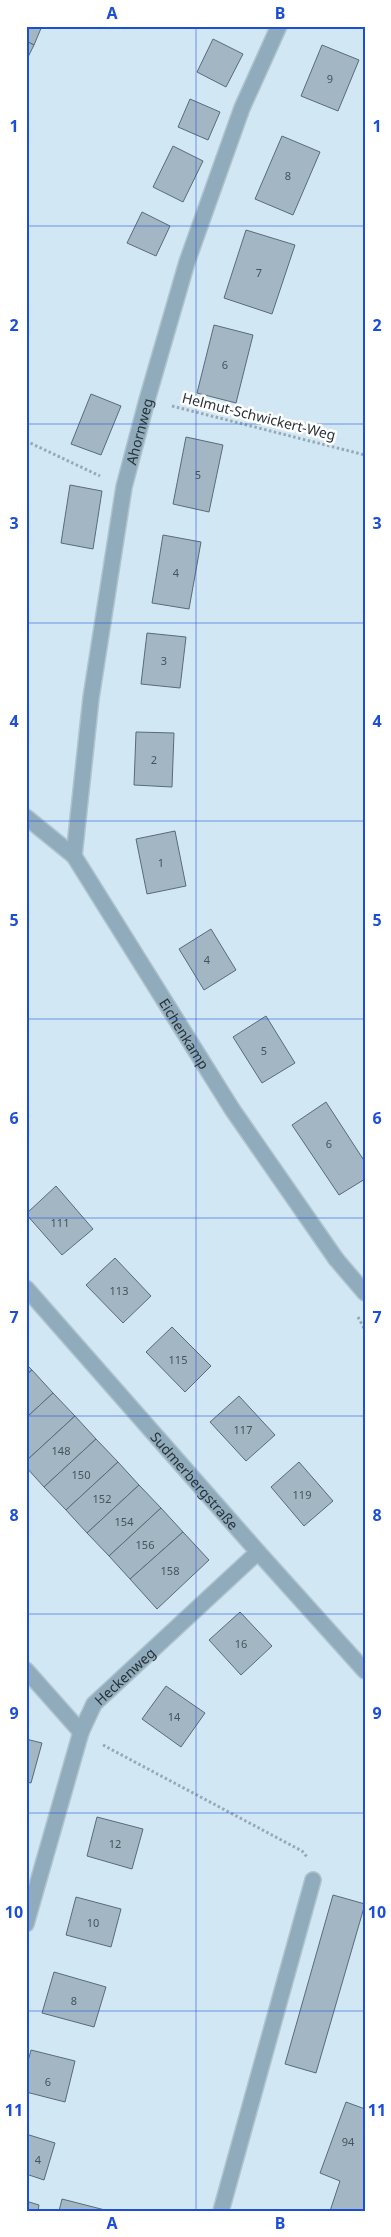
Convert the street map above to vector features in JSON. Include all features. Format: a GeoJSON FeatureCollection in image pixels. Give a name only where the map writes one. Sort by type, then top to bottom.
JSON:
{"type":"FeatureCollection","features":[{"type":"Feature","properties":{"kind":"street","name":"Ahornweg"},"geometry":{"type":"LineString","coordinates":[[74,856],[91,698],[124,487],[187,262],[242,108],[279,26]]}},
{"type":"Feature","properties":{"kind":"street","name":"Eichenkamp"},"geometry":{"type":"LineString","coordinates":[[26,817],[74,856],[232,1109],[336,1259],[365,1293]]}},
{"type":"Feature","properties":{"kind":"street","name":"Sudmerbergstraße"},"geometry":{"type":"LineString","coordinates":[[26,1288],[365,1671]]}},
{"type":"Feature","properties":{"kind":"street","name":"Heckenweg"},"geometry":{"type":"LineString","coordinates":[[26,1924],[81,1732],[94,1704],[258,1552]]}},
{"type":"Feature","properties":{"kind":"street"},"geometry":{"type":"LineString","coordinates":[[26,1670],[81,1732]]}},
{"type":"Feature","properties":{"kind":"street"},"geometry":{"type":"LineString","coordinates":[[221,2211],[314,1880]]}},
{"type":"Feature","properties":{"kind":"path","name":"Helmut-Schwickert-Weg"},"geometry":{"type":"LineString","coordinates":[[147,400],[365,455]]}},
{"type":"Feature","properties":{"kind":"path"},"geometry":{"type":"LineString","coordinates":[[26,441],[124,487]]}},
{"type":"Feature","properties":{"kind":"path"},"geometry":{"type":"LineString","coordinates":[[81,1732],[302,1851],[314,1864],[314,1880]]}},
{"type":"Feature","properties":{"kind":"building"},"geometry":{"type":"Polygon","coordinates":[[[26,26],[42,26],[34,45],[26,41],[26,26]]]}},
{"type":"Feature","properties":{"kind":"building"},"geometry":{"type":"Polygon","coordinates":[[[213,39],[243,54],[226,87],[197,72],[213,39]]]}},
{"type":"Feature","properties":{"kind":"building"},"geometry":{"type":"Polygon","coordinates":[[[26,41],[34,45],[26,61],[26,41]]]}},
{"type":"Feature","properties":{"kind":"building"},"geometry":{"type":"Polygon","coordinates":[[[322,45],[359,60],[338,111],[301,96],[322,45]]]}},
{"type":"Feature","properties":{"kind":"building"},"geometry":{"type":"Polygon","coordinates":[[[190,99],[220,112],[208,140],[178,127],[190,99]]]}},
{"type":"Feature","properties":{"kind":"building"},"geometry":{"type":"Polygon","coordinates":[[[282,136],[320,152],[293,215],[255,199],[282,136]]]}},
{"type":"Feature","properties":{"kind":"building"},"geometry":{"type":"Polygon","coordinates":[[[173,146],[203,161],[183,202],[153,187],[173,146]]]}},
{"type":"Feature","properties":{"kind":"building"},"geometry":{"type":"Polygon","coordinates":[[[142,212],[170,226],[156,256],[127,243],[142,212]]]}},
{"type":"Feature","properties":{"kind":"building"},"geometry":{"type":"Polygon","coordinates":[[[246,230],[295,245],[272,314],[224,298],[246,230]]]}},
{"type":"Feature","properties":{"kind":"building"},"geometry":{"type":"Polygon","coordinates":[[[214,325],[253,335],[236,403],[197,393],[214,325]]]}},
{"type":"Feature","properties":{"kind":"building"},"geometry":{"type":"Polygon","coordinates":[[[91,394],[121,406],[101,455],[71,444],[91,394]]]}},
{"type":"Feature","properties":{"kind":"building"},"geometry":{"type":"Polygon","coordinates":[[[186,437],[223,445],[209,512],[173,504],[186,437]]]}},
{"type":"Feature","properties":{"kind":"building"},"geometry":{"type":"Polygon","coordinates":[[[70,485],[102,491],[93,549],[61,543],[70,485]]]}},
{"type":"Feature","properties":{"kind":"building"},"geometry":{"type":"Polygon","coordinates":[[[163,535],[201,542],[189,609],[152,603],[163,535]]]}},
{"type":"Feature","properties":{"kind":"building"},"geometry":{"type":"Polygon","coordinates":[[[147,633],[186,637],[180,688],[141,684],[147,633]]]}},
{"type":"Feature","properties":{"kind":"building"},"geometry":{"type":"Polygon","coordinates":[[[136,732],[174,733],[172,787],[134,785],[136,732]]]}},
{"type":"Feature","properties":{"kind":"building"},"geometry":{"type":"Polygon","coordinates":[[[175,831],[186,886],[147,894],[136,839],[175,831]]]}},
{"type":"Feature","properties":{"kind":"building"},"geometry":{"type":"Polygon","coordinates":[[[211,929],[236,970],[204,990],[179,949],[211,929]]]}},
{"type":"Feature","properties":{"kind":"building"},"geometry":{"type":"Polygon","coordinates":[[[266,1016],[295,1063],[262,1083],[233,1037],[266,1016]]]}},
{"type":"Feature","properties":{"kind":"building"},"geometry":{"type":"Polygon","coordinates":[[[326,1102],[365,1162],[365,1179],[339,1195],[292,1125],[326,1102]]]}},
{"type":"Feature","properties":{"kind":"building"},"geometry":{"type":"Polygon","coordinates":[[[56,1186],[93,1229],[62,1255],[26,1214],[56,1186]]]}},
{"type":"Feature","properties":{"kind":"building"},"geometry":{"type":"Polygon","coordinates":[[[115,1258],[151,1296],[123,1323],[86,1285],[115,1258]]]}},
{"type":"Feature","properties":{"kind":"building"},"geometry":{"type":"Polygon","coordinates":[[[172,1327],[211,1366],[185,1392],[146,1352],[172,1327]]]}},
{"type":"Feature","properties":{"kind":"building"},"geometry":{"type":"Polygon","coordinates":[[[26,1364],[32,1370],[26,1375],[26,1364]]]}},
{"type":"Feature","properties":{"kind":"building"},"geometry":{"type":"Polygon","coordinates":[[[32,1370],[53,1393],[26,1418],[26,1375],[32,1370]]]}},
{"type":"Feature","properties":{"kind":"building"},"geometry":{"type":"Polygon","coordinates":[[[53,1393],[75,1416],[26,1461],[26,1418],[53,1393]]]}},
{"type":"Feature","properties":{"kind":"building"},"geometry":{"type":"Polygon","coordinates":[[[239,1396],[275,1435],[246,1461],[210,1422],[239,1396]]]}},
{"type":"Feature","properties":{"kind":"building"},"geometry":{"type":"Polygon","coordinates":[[[75,1416],[96,1439],[44,1487],[26,1467],[26,1461],[75,1416]]]}},
{"type":"Feature","properties":{"kind":"building"},"geometry":{"type":"Polygon","coordinates":[[[96,1439],[118,1462],[66,1510],[44,1487],[96,1439]]]}},
{"type":"Feature","properties":{"kind":"building"},"geometry":{"type":"Polygon","coordinates":[[[118,1462],[139,1485],[87,1533],[66,1510],[118,1462]]]}},
{"type":"Feature","properties":{"kind":"building"},"geometry":{"type":"Polygon","coordinates":[[[299,1462],[333,1501],[304,1526],[271,1487],[299,1462]]]}},
{"type":"Feature","properties":{"kind":"building"},"geometry":{"type":"Polygon","coordinates":[[[139,1485],[161,1508],[109,1556],[87,1533],[139,1485]]]}},
{"type":"Feature","properties":{"kind":"building"},"geometry":{"type":"Polygon","coordinates":[[[161,1508],[183,1532],[130,1579],[109,1556],[161,1508]]]}},
{"type":"Feature","properties":{"kind":"building"},"geometry":{"type":"Polygon","coordinates":[[[183,1532],[209,1560],[157,1609],[130,1579],[183,1532]]]}},
{"type":"Feature","properties":{"kind":"building"},"geometry":{"type":"Polygon","coordinates":[[[240,1612],[272,1646],[241,1675],[209,1640],[240,1612]]]}},
{"type":"Feature","properties":{"kind":"building"},"geometry":{"type":"Polygon","coordinates":[[[166,1686],[205,1713],[181,1747],[142,1719],[166,1686]]]}},
{"type":"Feature","properties":{"kind":"building"},"geometry":{"type":"Polygon","coordinates":[[[26,1739],[42,1743],[31,1783],[26,1782],[26,1739]]]}},
{"type":"Feature","properties":{"kind":"building"},"geometry":{"type":"Polygon","coordinates":[[[97,1817],[143,1829],[132,1869],[87,1856],[97,1817]]]}},
{"type":"Feature","properties":{"kind":"building"},"geometry":{"type":"Polygon","coordinates":[[[333,1895],[365,1904],[316,2073],[285,2064],[333,1895]]]}},
{"type":"Feature","properties":{"kind":"building"},"geometry":{"type":"Polygon","coordinates":[[[76,1897],[121,1909],[111,1947],[66,1935],[76,1897]]]}},
{"type":"Feature","properties":{"kind":"building"},"geometry":{"type":"Polygon","coordinates":[[[54,1972],[106,1987],[94,2027],[42,2013],[54,1972]]]}},
{"type":"Feature","properties":{"kind":"building"},"geometry":{"type":"Polygon","coordinates":[[[31,2050],[75,2061],[65,2102],[26,2092],[26,2069],[31,2050]]]}},
{"type":"Feature","properties":{"kind":"building"},"geometry":{"type":"Polygon","coordinates":[[[346,2102],[365,2109],[365,2211],[330,2211],[340,2181],[320,2173],[346,2102]]]}},
{"type":"Feature","properties":{"kind":"building"},"geometry":{"type":"Polygon","coordinates":[[[26,2134],[55,2143],[44,2180],[26,2174],[26,2134]]]}},
{"type":"Feature","properties":{"kind":"building"},"geometry":{"type":"Polygon","coordinates":[[[62,2199],[105,2210],[59,2211],[62,2199]]]}},
{"type":"Feature","properties":{"kind":"building"},"geometry":{"type":"Polygon","coordinates":[[[26,2201],[39,2205],[38,2211],[26,2211],[26,2201]]]}}]}
